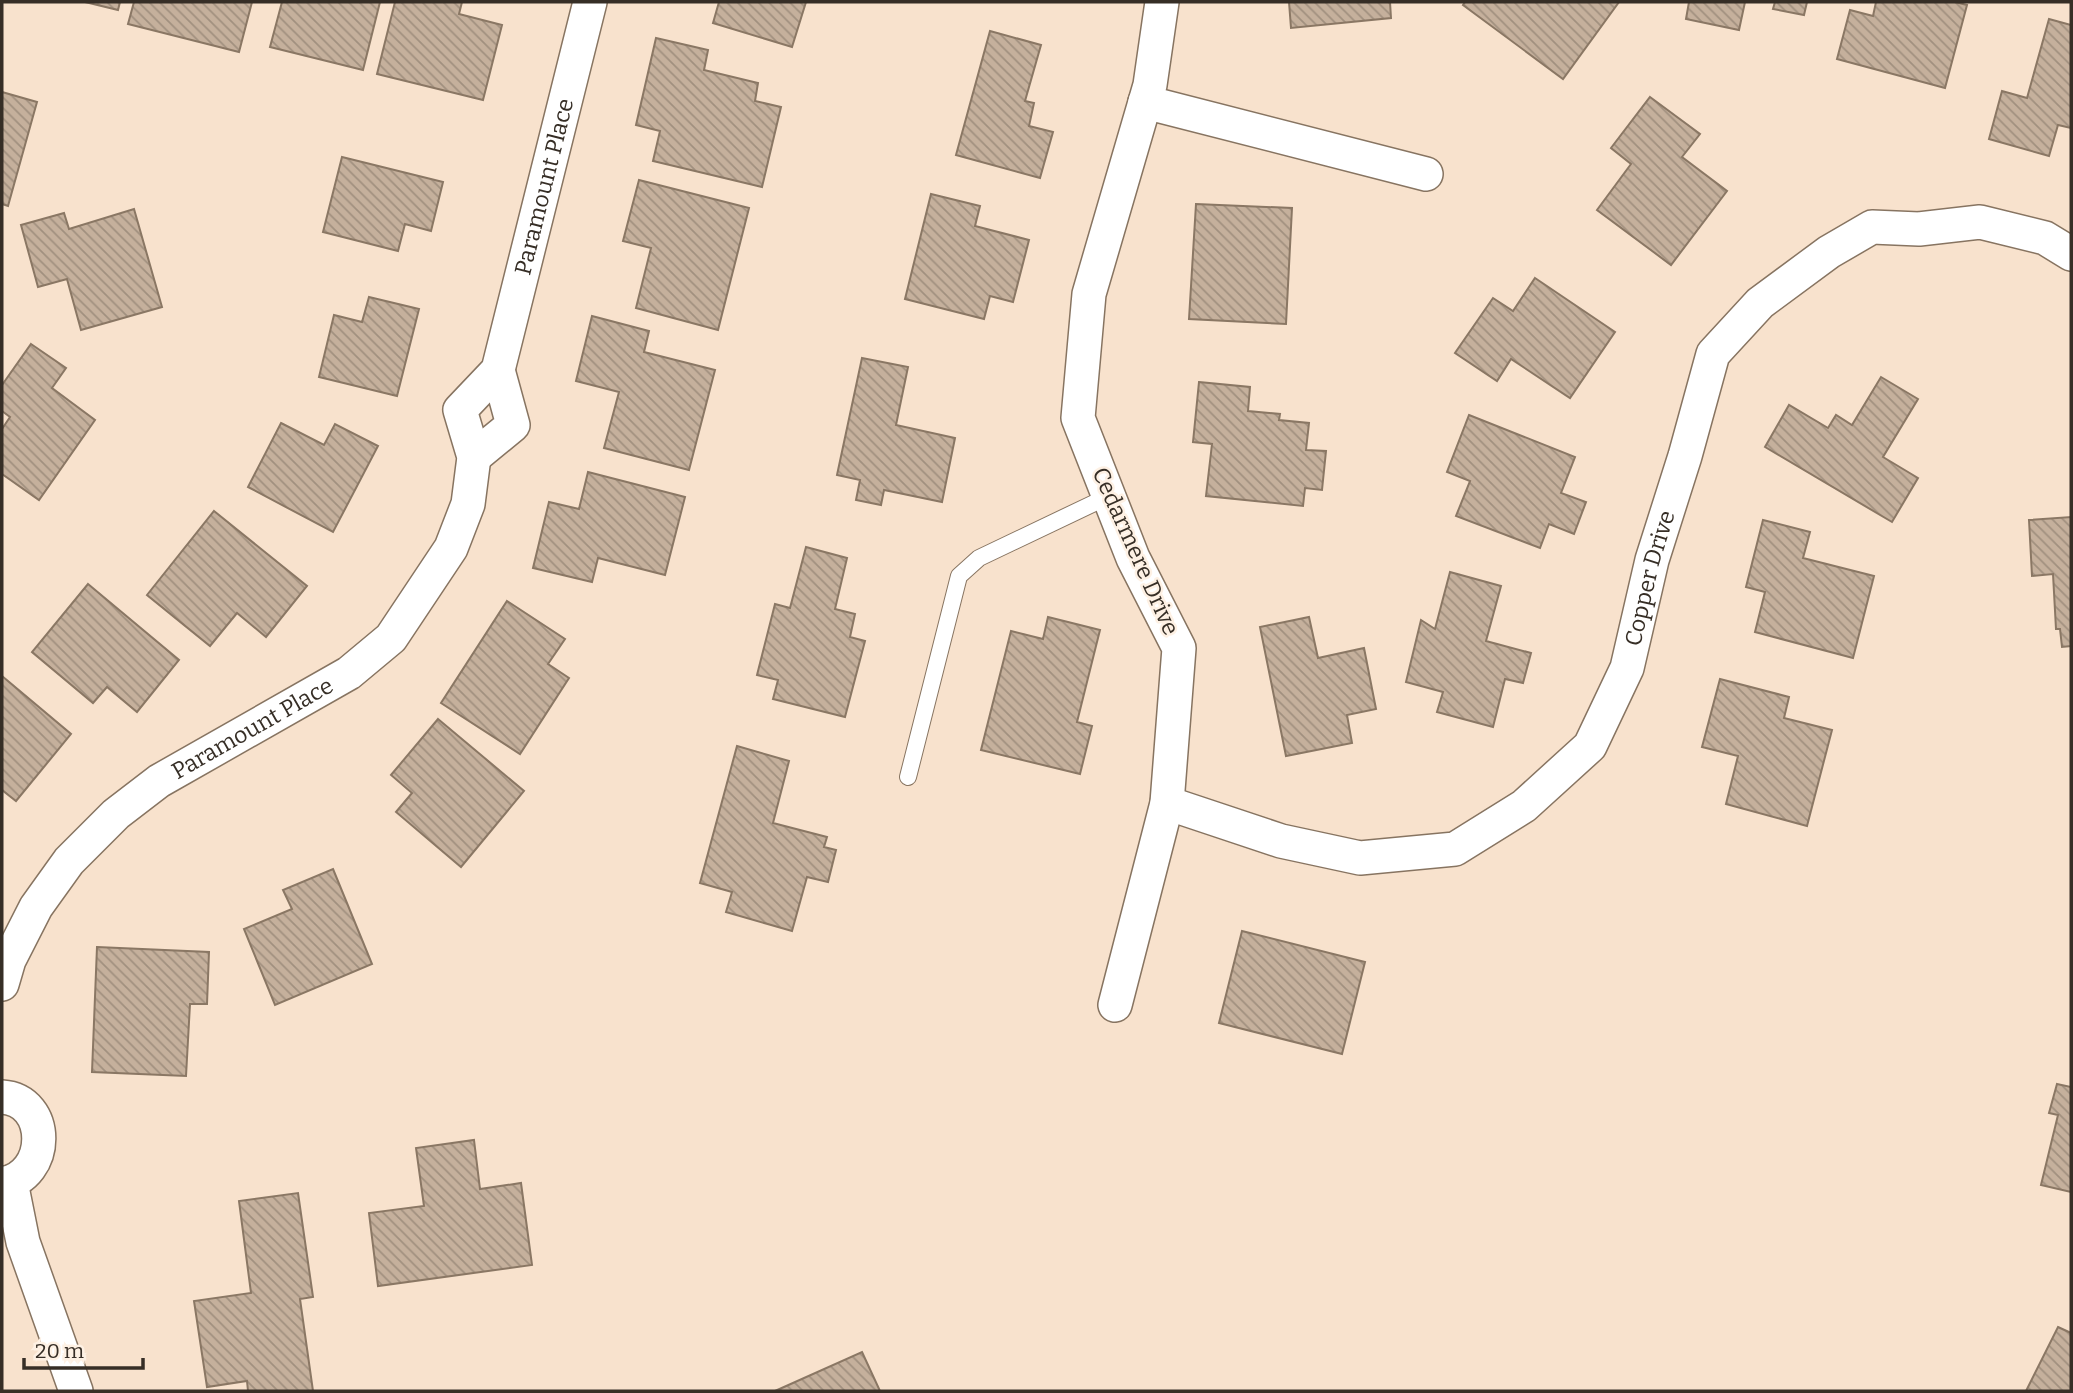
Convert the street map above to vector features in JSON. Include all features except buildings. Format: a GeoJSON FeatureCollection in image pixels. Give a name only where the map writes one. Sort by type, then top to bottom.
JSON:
{"type":"FeatureCollection","features":[{"type":"Feature","properties":{"kind":"street","name":"Paramount Place"},"geometry":{"type":"LineString","coordinates":[[474,457],[513,425],[498,370],[590,2]]}},
{"type":"Feature","properties":{"kind":"street","name":"Cedarmere Drive"},"geometry":{"type":"LineString","coordinates":[[1115,1005],[1167,803],[1179,648],[1133,558],[1078,418],[1090,294],[1150,85],[1162,2]]}},
{"type":"Feature","properties":{"kind":"street"},"geometry":{"type":"LineString","coordinates":[[1145,102],[1426,173]]}},
{"type":"Feature","properties":{"kind":"street","name":"Copper Drive"},"geometry":{"type":"LineString","coordinates":[[1167,803],[1281,841],[1360,858],[1455,849],[1524,806],[1590,746],[1627,668],[1652,560],[1685,456],[1713,354],[1760,303],[1829,252],[1872,227],[1919,229],[1980,222],[2045,238],[2071,254]]}},
{"type":"Feature","properties":{"kind":"street","name":"Paramount Place"},"geometry":{"type":"LineString","coordinates":[[2,984],[9,960],[36,907],[69,861],[116,814],[159,781],[349,673],[391,638],[451,548],[468,504],[474,457],[460,410],[498,370]]}},
{"type":"Feature","properties":{"kind":"street"},"geometry":{"type":"LineString","coordinates":[[2,1097],[20,1103],[32,1114],[38,1127],[40,1142],[37,1156],[30,1168],[6,1183],[23,1242],[76,1391]]}},
{"type":"Feature","properties":{"kind":"lane"},"geometry":{"type":"LineString","coordinates":[[908,777],[958,576],[979,558],[1109,496]]}}]}
